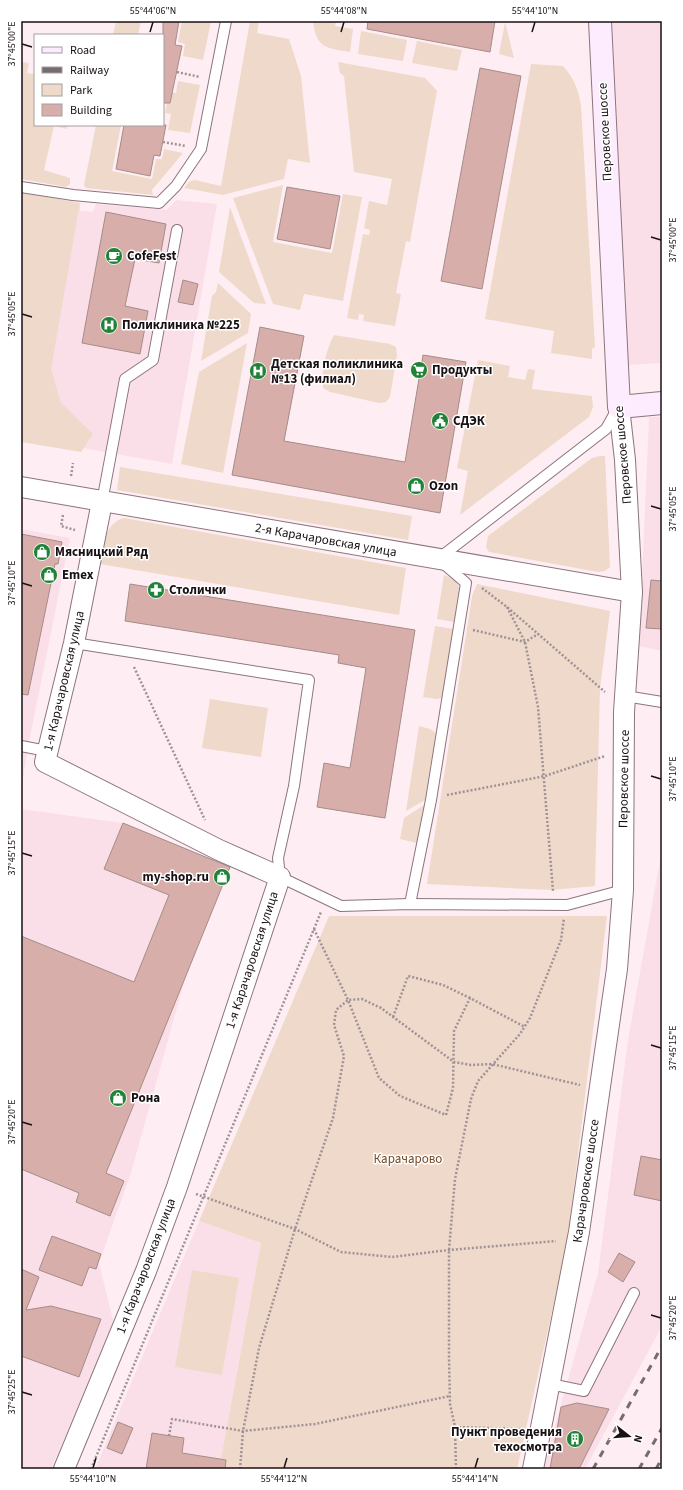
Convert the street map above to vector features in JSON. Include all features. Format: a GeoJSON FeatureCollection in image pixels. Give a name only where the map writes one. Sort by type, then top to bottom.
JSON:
{"type":"FeatureCollection","features":[{"type":"Feature","properties":{"kind":"street","name":"Перовское шоссе"},"geometry":{"type":"LineString","coordinates":[[600,21],[618,407],[625,460],[632,592],[618,696],[622,890]]}},
{"type":"Feature","properties":{"kind":"street"},"geometry":{"type":"LineString","coordinates":[[618,407],[662,403]]}},
{"type":"Feature","properties":{"kind":"street","name":"2-я Карачаровская улица"},"geometry":{"type":"LineString","coordinates":[[21,487],[632,592]]}},
{"type":"Feature","properties":{"kind":"street","name":"1-я Карачаровская улица"},"geometry":{"type":"LineString","coordinates":[[67,1468],[146,1271],[177,1187],[280,877],[219,850],[45,762],[74,643],[102,502]]}},
{"type":"Feature","properties":{"kind":"street","name":"Карачаровское шоссе"},"geometry":{"type":"LineString","coordinates":[[533,1469],[579,1232],[617,969],[622,890]]}},
{"type":"Feature","properties":{"kind":"lane"},"geometry":{"type":"LineString","coordinates":[[21,187],[73,195],[159,203],[176,186],[201,149],[226,21]]}},
{"type":"Feature","properties":{"kind":"lane"},"geometry":{"type":"LineString","coordinates":[[102,502],[125,379],[153,360],[177,230]]}},
{"type":"Feature","properties":{"kind":"lane"},"geometry":{"type":"LineString","coordinates":[[410,904],[431,800],[466,583],[438,559],[606,429],[618,407]]}},
{"type":"Feature","properties":{"kind":"lane"},"geometry":{"type":"LineString","coordinates":[[74,643],[309,680],[294,786],[278,858],[280,877],[341,906],[410,904],[567,905],[622,890]]}},
{"type":"Feature","properties":{"kind":"lane"},"geometry":{"type":"LineString","coordinates":[[618,696],[662,702]]}},
{"type":"Feature","properties":{"kind":"lane"},"geometry":{"type":"LineString","coordinates":[[21,746],[47,751]]}},
{"type":"Feature","properties":{"kind":"lane"},"geometry":{"type":"LineString","coordinates":[[550,1384],[584,1391],[634,1293]]}},
{"type":"Feature","properties":{"kind":"path"},"geometry":{"type":"LineString","coordinates":[[177,72],[215,80]]}},
{"type":"Feature","properties":{"kind":"path"},"geometry":{"type":"LineString","coordinates":[[163,142],[201,149]]}},
{"type":"Feature","properties":{"kind":"path"},"geometry":{"type":"LineString","coordinates":[[61,526],[76,529],[74,536]]}},
{"type":"Feature","properties":{"kind":"path"},"geometry":{"type":"LineString","coordinates":[[477,584],[507,607],[538,634],[618,696]]}},
{"type":"Feature","properties":{"kind":"path"},"geometry":{"type":"LineString","coordinates":[[456,1469],[455,1427],[450,1396],[449,1250],[455,1179],[472,1099],[478,1081],[525,1027],[542,990],[561,940],[567,905],[552,890],[545,776],[538,707],[525,642],[507,607]]}},
{"type":"Feature","properties":{"kind":"path"},"geometry":{"type":"LineString","coordinates":[[459,630],[467,629],[525,642],[538,634]]}},
{"type":"Feature","properties":{"kind":"path"},"geometry":{"type":"LineString","coordinates":[[126,650],[206,822]]}},
{"type":"Feature","properties":{"kind":"path"},"geometry":{"type":"LineString","coordinates":[[431,800],[440,796],[545,776],[611,754]]}},
{"type":"Feature","properties":{"kind":"path"},"geometry":{"type":"LineString","coordinates":[[91,1469],[205,1197],[327,899]]}},
{"type":"Feature","properties":{"kind":"path"},"geometry":{"type":"LineString","coordinates":[[314,929],[348,1000],[378,1078],[400,1096],[446,1115],[454,1088],[454,1031],[470,998]]}},
{"type":"Feature","properties":{"kind":"path"},"geometry":{"type":"LineString","coordinates":[[393,1017],[408,976],[443,986],[470,998],[525,1027]]}},
{"type":"Feature","properties":{"kind":"path"},"geometry":{"type":"LineString","coordinates":[[240,1469],[243,1431],[259,1348],[295,1229],[333,1118],[344,1056],[334,1025],[336,1010],[348,1000],[362,998],[381,1008],[454,1062],[471,1065],[492,1064],[583,1086]]}},
{"type":"Feature","properties":{"kind":"path"},"geometry":{"type":"LineString","coordinates":[[177,1187],[295,1229],[341,1252],[392,1257],[449,1250],[560,1241]]}},
{"type":"Feature","properties":{"kind":"path"},"geometry":{"type":"LineString","coordinates":[[169,1436],[172,1419],[243,1431],[315,1424],[450,1396]]}},
{"type":"Feature","properties":{"kind":"path"},"geometry":{"type":"LineString","coordinates":[[455,1427],[522,1429]]}},
{"type":"Feature","properties":{"kind":"shaded area"},"geometry":{"type":"Polygon","coordinates":[[[612,21],[662,21],[662,363],[627,365],[612,21]]]}},
{"type":"Feature","properties":{"kind":"shaded area","name":"Поликлиника №225"},"geometry":{"type":"Polygon","coordinates":[[[176,200],[217,204],[172,464],[21,437],[80,203],[80,211],[93,212],[96,204],[167,210],[176,200]]]}},
{"type":"Feature","properties":{"kind":"shaded area"},"geometry":{"type":"Polygon","coordinates":[[[649,417],[662,417],[662,651],[639,646],[649,417]]]}},
{"type":"Feature","properties":{"kind":"shaded area"},"geometry":{"type":"Polygon","coordinates":[[[21,529],[70,538],[28,747],[21,791],[21,529]]]}},
{"type":"Feature","properties":{"kind":"shaded area"},"geometry":{"type":"Polygon","coordinates":[[[21,809],[123,823],[104,869],[169,895],[145,954],[187,972],[131,1173],[99,1263],[114,1324],[51,1469],[21,1469],[21,809]]]}},
{"type":"Feature","properties":{"kind":"shaded area"},"geometry":{"type":"Polygon","coordinates":[[[662,849],[662,1326],[585,1469],[543,1469],[598,1273],[628,1040],[662,849]]]}},
{"type":"Feature","properties":{"kind":"shaded area"},"geometry":{"type":"Polygon","coordinates":[[[199,1221],[261,1243],[219,1469],[95,1469],[199,1221]]]}},
{"type":"Feature","properties":{"kind":"green space"},"geometry":{"type":"Polygon","coordinates":[[[116,21],[141,21],[138,34],[113,34],[116,21]]]}},
{"type":"Feature","properties":{"kind":"green space"},"geometry":{"type":"Polygon","coordinates":[[[182,21],[211,21],[203,60],[183,56],[185,44],[178,42],[182,21]]]}},
{"type":"Feature","properties":{"kind":"green space"},"geometry":{"type":"Polygon","coordinates":[[[250,21],[259,21],[257,33],[289,39],[301,76],[310,163],[288,159],[284,179],[223,195],[184,188],[189,182],[195,180],[221,186],[250,21]]]}},
{"type":"Feature","properties":{"kind":"green space"},"geometry":{"type":"Polygon","coordinates":[[[313,21],[336,21],[335,26],[353,29],[350,52],[329,48],[320,42],[314,30],[313,21]]]}},
{"type":"Feature","properties":{"kind":"green space"},"geometry":{"type":"Polygon","coordinates":[[[505,22],[514,58],[499,54],[505,22]]]}},
{"type":"Feature","properties":{"kind":"green space"},"geometry":{"type":"Polygon","coordinates":[[[361,31],[407,40],[403,61],[358,54],[361,31]]]}},
{"type":"Feature","properties":{"kind":"green space"},"geometry":{"type":"Polygon","coordinates":[[[417,41],[462,50],[457,71],[412,63],[417,41]]]}},
{"type":"Feature","properties":{"kind":"green space"},"geometry":{"type":"Polygon","coordinates":[[[21,62],[29,63],[27,73],[34,74],[34,126],[54,126],[44,170],[70,178],[70,184],[66,187],[21,179],[21,62]]]}},
{"type":"Feature","properties":{"kind":"green space"},"geometry":{"type":"Polygon","coordinates":[[[338,62],[425,78],[437,91],[410,242],[406,241],[396,293],[401,294],[395,326],[363,321],[364,315],[359,314],[358,320],[347,318],[363,234],[369,235],[370,230],[364,228],[369,201],[387,205],[392,179],[354,172],[344,76],[340,73],[338,62]]]}},
{"type":"Feature","properties":{"kind":"green space"},"geometry":{"type":"Polygon","coordinates":[[[531,64],[563,66],[573,79],[580,99],[595,347],[592,349],[592,359],[551,353],[554,331],[485,319],[531,64]]]}},
{"type":"Feature","properties":{"kind":"green space"},"geometry":{"type":"Polygon","coordinates":[[[178,81],[200,85],[190,133],[168,130],[171,114],[165,113],[169,92],[176,93],[178,81]]]}},
{"type":"Feature","properties":{"kind":"green space"},"geometry":{"type":"Polygon","coordinates":[[[54,126],[67,126],[67,129],[54,126]]]}},
{"type":"Feature","properties":{"kind":"green space"},"geometry":{"type":"Polygon","coordinates":[[[96,126],[121,126],[112,171],[152,179],[156,159],[162,159],[164,149],[183,153],[152,190],[153,195],[86,188],[84,185],[96,126]]]}},
{"type":"Feature","properties":{"kind":"green space"},"geometry":{"type":"Polygon","coordinates":[[[283,185],[273,242],[332,253],[343,194],[362,197],[343,301],[304,294],[300,310],[273,304],[233,198],[283,185]]]}},
{"type":"Feature","properties":{"kind":"green space"},"geometry":{"type":"Polygon","coordinates":[[[21,192],[80,203],[51,369],[61,403],[93,434],[81,452],[21,442],[21,192]]]}},
{"type":"Feature","properties":{"kind":"green space"},"geometry":{"type":"Polygon","coordinates":[[[230,207],[266,304],[254,303],[219,272],[230,207]]]}},
{"type":"Feature","properties":{"kind":"green space"},"geometry":{"type":"Polygon","coordinates":[[[218,283],[251,314],[248,333],[201,361],[212,296],[216,292],[218,283]]]}},
{"type":"Feature","properties":{"kind":"green space"},"geometry":{"type":"Polygon","coordinates":[[[334,335],[390,344],[396,347],[397,355],[390,397],[386,402],[379,403],[330,392],[323,388],[325,361],[334,335]]]}},
{"type":"Feature","properties":{"kind":"green space"},"geometry":{"type":"Polygon","coordinates":[[[247,343],[223,473],[181,464],[199,372],[247,343]]]}},
{"type":"Feature","properties":{"kind":"green space"},"geometry":{"type":"Polygon","coordinates":[[[478,360],[510,366],[508,377],[525,380],[528,369],[535,370],[532,389],[592,396],[593,407],[589,417],[460,515],[468,471],[457,468],[478,360]]]}},
{"type":"Feature","properties":{"kind":"green space"},"geometry":{"type":"Polygon","coordinates":[[[605,456],[610,567],[605,571],[598,572],[489,552],[486,547],[488,536],[592,458],[605,456]]]}},
{"type":"Feature","properties":{"kind":"green space"},"geometry":{"type":"Polygon","coordinates":[[[120,467],[412,516],[408,540],[117,490],[120,467]]]}},
{"type":"Feature","properties":{"kind":"green space"},"geometry":{"type":"Polygon","coordinates":[[[124,518],[406,568],[399,615],[100,564],[108,530],[117,521],[124,518]]]}},
{"type":"Feature","properties":{"kind":"green space"},"geometry":{"type":"Polygon","coordinates":[[[444,575],[456,580],[459,587],[454,622],[437,619],[444,575]]]}},
{"type":"Feature","properties":{"kind":"green space"},"geometry":{"type":"Polygon","coordinates":[[[477,584],[610,611],[600,688],[595,886],[552,890],[427,884],[472,596],[477,584]]]}},
{"type":"Feature","properties":{"kind":"green space"},"geometry":{"type":"Polygon","coordinates":[[[435,626],[454,629],[442,698],[436,699],[423,697],[435,626]]]}},
{"type":"Feature","properties":{"kind":"green space"},"geometry":{"type":"Polygon","coordinates":[[[210,699],[268,708],[261,757],[202,748],[210,699]]]}},
{"type":"Feature","properties":{"kind":"green space"},"geometry":{"type":"Polygon","coordinates":[[[419,726],[430,729],[436,733],[425,800],[406,811],[419,726]]]}},
{"type":"Feature","properties":{"kind":"green space"},"geometry":{"type":"Polygon","coordinates":[[[424,805],[417,843],[400,839],[404,818],[424,805]]]}},
{"type":"Feature","properties":{"kind":"green space","name":"Карачарово"},"geometry":{"type":"Polygon","coordinates":[[[329,916],[607,916],[567,1244],[517,1469],[219,1469],[261,1243],[199,1221],[329,916]]]}},
{"type":"Feature","properties":{"kind":"green space"},"geometry":{"type":"Polygon","coordinates":[[[192,1270],[239,1278],[222,1375],[175,1367],[192,1270]]]}},
{"type":"Feature","properties":{"kind":"building"},"geometry":{"type":"Polygon","coordinates":[[[163,21],[179,21],[175,45],[182,46],[170,103],[164,103],[163,21]]]}},
{"type":"Feature","properties":{"kind":"building"},"geometry":{"type":"Polygon","coordinates":[[[368,21],[495,21],[490,52],[367,29],[368,21]]]}},
{"type":"Feature","properties":{"kind":"building"},"geometry":{"type":"Polygon","coordinates":[[[480,68],[521,76],[482,289],[441,281],[480,68]]]}},
{"type":"Feature","properties":{"kind":"building"},"geometry":{"type":"Polygon","coordinates":[[[166,125],[160,156],[154,155],[150,176],[116,169],[124,126],[166,125]]]}},
{"type":"Feature","properties":{"kind":"building"},"geometry":{"type":"Polygon","coordinates":[[[287,187],[340,196],[330,249],[277,239],[287,187]]]}},
{"type":"Feature","properties":{"kind":"building"},"geometry":{"type":"Polygon","coordinates":[[[106,212],[166,224],[159,263],[135,259],[125,306],[148,311],[140,354],[82,343],[106,212]]]}},
{"type":"Feature","properties":{"kind":"building"},"geometry":{"type":"Polygon","coordinates":[[[183,280],[198,284],[193,305],[178,302],[183,280]]]}},
{"type":"Feature","properties":{"kind":"building"},"geometry":{"type":"Polygon","coordinates":[[[260,327],[304,336],[284,441],[405,462],[423,355],[466,362],[440,513],[232,475],[260,327]]]}},
{"type":"Feature","properties":{"kind":"building"},"geometry":{"type":"Polygon","coordinates":[[[21,534],[62,542],[58,564],[55,564],[28,695],[21,694],[21,534]]]}},
{"type":"Feature","properties":{"kind":"building"},"geometry":{"type":"Polygon","coordinates":[[[651,580],[662,581],[662,629],[646,628],[651,580]]]}},
{"type":"Feature","properties":{"kind":"building"},"geometry":{"type":"Polygon","coordinates":[[[130,584],[415,630],[385,818],[317,807],[324,763],[350,768],[366,668],[338,663],[339,655],[125,621],[130,584]]]}},
{"type":"Feature","properties":{"kind":"building"},"geometry":{"type":"Polygon","coordinates":[[[123,823],[230,867],[106,1173],[124,1181],[110,1216],[76,1202],[79,1193],[21,1169],[21,936],[134,982],[169,895],[104,869],[123,823]]]}},
{"type":"Feature","properties":{"kind":"building"},"geometry":{"type":"Polygon","coordinates":[[[641,1156],[662,1160],[662,1201],[634,1195],[641,1156]]]}},
{"type":"Feature","properties":{"kind":"building"},"geometry":{"type":"Polygon","coordinates":[[[52,1236],[101,1254],[96,1269],[89,1267],[82,1286],[39,1270],[52,1236]]]}},
{"type":"Feature","properties":{"kind":"building"},"geometry":{"type":"Polygon","coordinates":[[[619,1253],[635,1262],[623,1282],[608,1272],[619,1253]]]}},
{"type":"Feature","properties":{"kind":"building"},"geometry":{"type":"Polygon","coordinates":[[[21,1269],[39,1277],[26,1310],[51,1306],[101,1319],[79,1377],[21,1356],[21,1269]]]}},
{"type":"Feature","properties":{"kind":"building","name":"Пункт проведения техосмотра"},"geometry":{"type":"Polygon","coordinates":[[[577,1403],[609,1409],[579,1469],[550,1469],[561,1407],[577,1403]]]}},
{"type":"Feature","properties":{"kind":"building"},"geometry":{"type":"Polygon","coordinates":[[[118,1422],[133,1428],[122,1454],[107,1448],[118,1422]]]}},
{"type":"Feature","properties":{"kind":"building"},"geometry":{"type":"Polygon","coordinates":[[[152,1433],[184,1438],[182,1453],[226,1460],[225,1469],[146,1469],[152,1433]]]}},
{"type":"Feature","properties":{"kind":"railway"},"geometry":{"type":"LineString","coordinates":[[593,1469],[662,1346]]}},
{"type":"Feature","properties":{"kind":"railway"},"geometry":{"type":"LineString","coordinates":[[639,1469],[662,1428]]}},
{"type":"Feature","properties":{"kind":"railway"},"geometry":{"type":"LineString","coordinates":[[656,1469],[662,1458]]}},
{"type":"Feature","properties":{"kind":"place","name":"CofeFest"},"geometry":{"type":"Point","coordinates":[114,256]}},
{"type":"Feature","properties":{"kind":"place","name":"Поликлиника №225"},"geometry":{"type":"Point","coordinates":[109,325]}},
{"type":"Feature","properties":{"kind":"place","name":"Продукты"},"geometry":{"type":"Point","coordinates":[419,370]}},
{"type":"Feature","properties":{"kind":"place","name":"Детская поликлиника №13 (филиал)"},"geometry":{"type":"Point","coordinates":[258,371]}},
{"type":"Feature","properties":{"kind":"place","name":"СДЭК"},"geometry":{"type":"Point","coordinates":[440,421]}},
{"type":"Feature","properties":{"kind":"place","name":"Ozon"},"geometry":{"type":"Point","coordinates":[416,486]}},
{"type":"Feature","properties":{"kind":"place","name":"Мясницкий Ряд"},"geometry":{"type":"Point","coordinates":[42,552]}},
{"type":"Feature","properties":{"kind":"place","name":"Emex"},"geometry":{"type":"Point","coordinates":[49,575]}},
{"type":"Feature","properties":{"kind":"place","name":"Столички"},"geometry":{"type":"Point","coordinates":[156,590]}},
{"type":"Feature","properties":{"kind":"place","name":"my-shop.ru"},"geometry":{"type":"Point","coordinates":[222,877]}},
{"type":"Feature","properties":{"kind":"place","name":"Рона"},"geometry":{"type":"Point","coordinates":[118,1098]}},
{"type":"Feature","properties":{"kind":"place","name":"Пункт проведения техосмотра"},"geometry":{"type":"Point","coordinates":[575,1439]}}]}
